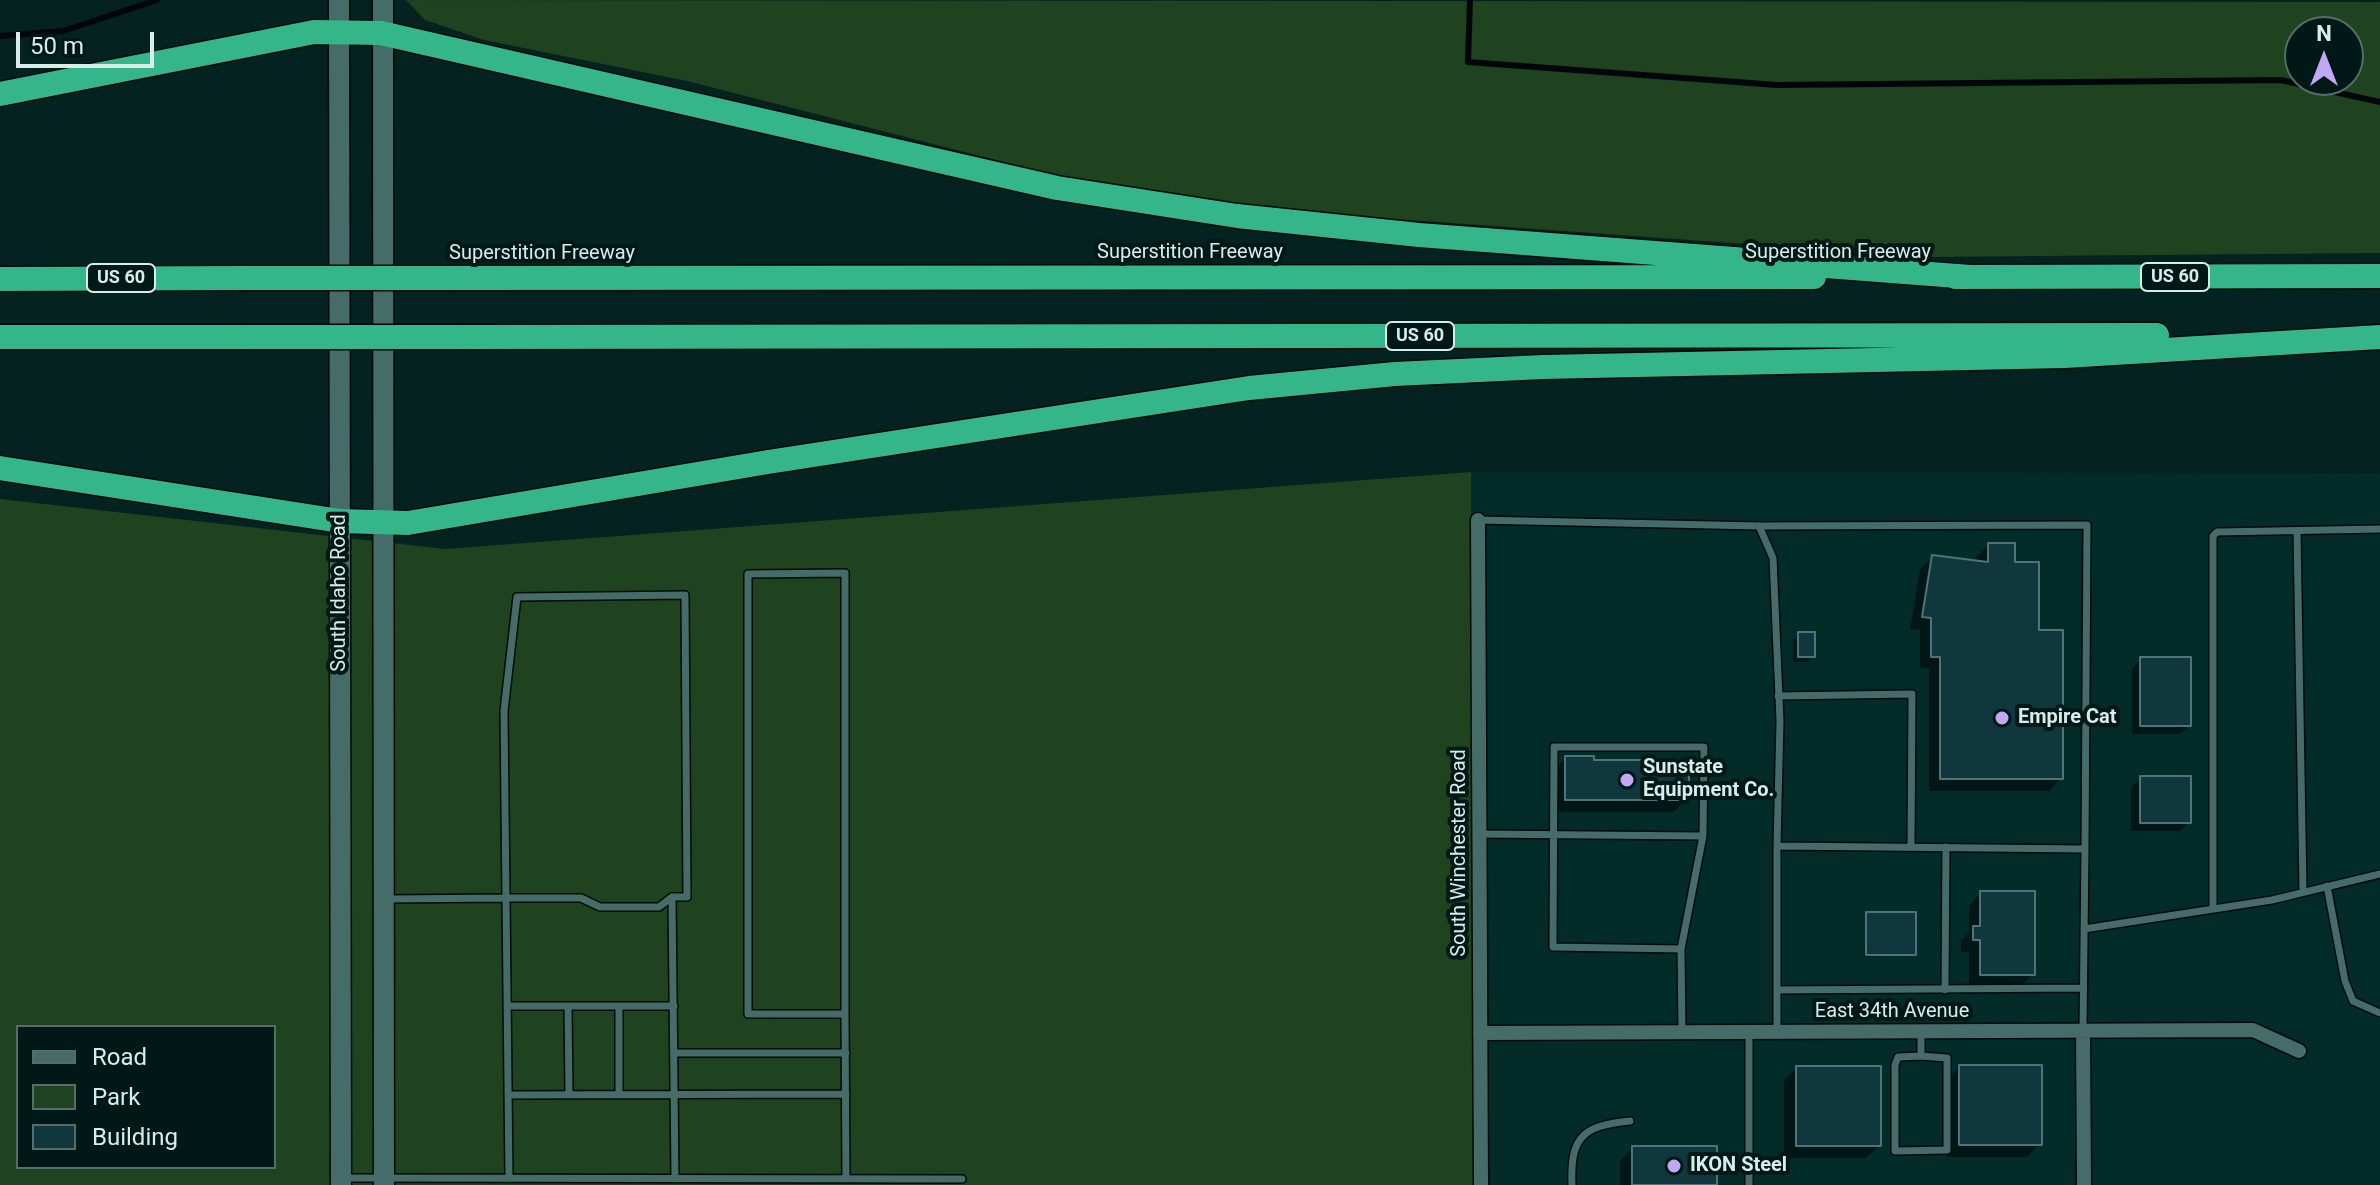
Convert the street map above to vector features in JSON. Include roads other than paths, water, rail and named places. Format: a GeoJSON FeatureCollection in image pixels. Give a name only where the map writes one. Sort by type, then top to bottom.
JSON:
{"type":"FeatureCollection","features":[{"type":"Feature","properties":{"kind":"highway"},"geometry":{"type":"LineString","coordinates":[[0,94],[338,31],[381,33],[1057,188],[1207,211],[1419,235],[1970,277]]}},
{"type":"Feature","properties":{"kind":"highway","name":"Superstition Freeway"},"geometry":{"type":"LineString","coordinates":[[0,279],[2380,276]]}},
{"type":"Feature","properties":{"kind":"highway","name":"US 60"},"geometry":{"type":"LineString","coordinates":[[0,337],[2380,337]]}},
{"type":"Feature","properties":{"kind":"highway"},"geometry":{"type":"LineString","coordinates":[[0,468],[340,521],[408,523],[768,462],[1249,388],[1395,374],[1543,367],[2065,356],[2380,337]]}},
{"type":"Feature","properties":{"kind":"main road","name":"South Idaho Road"},"geometry":{"type":"LineString","coordinates":[[339,0],[341,1182]]}},
{"type":"Feature","properties":{"kind":"main road"},"geometry":{"type":"LineString","coordinates":[[383,0],[384,1182]]}},
{"type":"Feature","properties":{"kind":"street","name":"South Winchester Road"},"geometry":{"type":"LineString","coordinates":[[1478,520],[1481,1185]]}},
{"type":"Feature","properties":{"kind":"street","name":"East 34th Avenue"},"geometry":{"type":"LineString","coordinates":[[1480,1033],[2253,1030],[2299,1051]]}},
{"type":"Feature","properties":{"kind":"street"},"geometry":{"type":"LineString","coordinates":[[2083,1031],[2084,1185]]}},
{"type":"Feature","properties":{"kind":"lane"},"geometry":{"type":"LineString","coordinates":[[1478,520],[1759,526],[2087,525],[2083,1031]]}},
{"type":"Feature","properties":{"kind":"lane"},"geometry":{"type":"LineString","coordinates":[[1759,526],[1773,558],[1778,696],[1777,1032]]}},
{"type":"Feature","properties":{"kind":"lane"},"geometry":{"type":"LineString","coordinates":[[2213,909],[2213,536],[2217,532],[2380,529]]}},
{"type":"Feature","properties":{"kind":"lane"},"geometry":{"type":"LineString","coordinates":[[2297,531],[2303,892]]}},
{"type":"Feature","properties":{"kind":"lane"},"geometry":{"type":"LineString","coordinates":[[845,1014],[748,1014],[748,574],[845,573],[846,1179]]}},
{"type":"Feature","properties":{"kind":"lane"},"geometry":{"type":"LineString","coordinates":[[384,899],[506,898],[581,898],[600,907],[659,907],[672,897],[687,897],[685,595],[517,597],[504,711],[506,898],[507,1006],[509,1179]]}},
{"type":"Feature","properties":{"kind":"lane"},"geometry":{"type":"LineString","coordinates":[[1778,696],[1912,694],[1911,847]]}},
{"type":"Feature","properties":{"kind":"lane"},"geometry":{"type":"LineString","coordinates":[[1681,949],[1553,947],[1554,747],[1704,747],[1703,836],[1681,949],[1682,1032]]}},
{"type":"Feature","properties":{"kind":"lane"},"geometry":{"type":"LineString","coordinates":[[1479,834],[1703,836]]}},
{"type":"Feature","properties":{"kind":"lane"},"geometry":{"type":"LineString","coordinates":[[1777,846],[2085,849]]}},
{"type":"Feature","properties":{"kind":"lane"},"geometry":{"type":"LineString","coordinates":[[1945,990],[1946,847]]}},
{"type":"Feature","properties":{"kind":"lane"},"geometry":{"type":"LineString","coordinates":[[2084,929],[2213,909],[2380,874]]}},
{"type":"Feature","properties":{"kind":"lane"},"geometry":{"type":"LineString","coordinates":[[2327,886],[2345,981],[2353,1001],[2380,1013]]}},
{"type":"Feature","properties":{"kind":"lane"},"geometry":{"type":"LineString","coordinates":[[672,897],[675,1179]]}},
{"type":"Feature","properties":{"kind":"lane"},"geometry":{"type":"LineString","coordinates":[[1777,990],[2083,988]]}},
{"type":"Feature","properties":{"kind":"lane"},"geometry":{"type":"LineString","coordinates":[[507,1006],[674,1006]]}},
{"type":"Feature","properties":{"kind":"lane"},"geometry":{"type":"LineString","coordinates":[[568,1006],[569,1095]]}},
{"type":"Feature","properties":{"kind":"lane"},"geometry":{"type":"LineString","coordinates":[[619,1006],[619,1094]]}},
{"type":"Feature","properties":{"kind":"lane"},"geometry":{"type":"LineString","coordinates":[[1749,1032],[1749,1185]]}},
{"type":"Feature","properties":{"kind":"lane"},"geometry":{"type":"LineString","coordinates":[[1921,1032],[1921,1056]]}},
{"type":"Feature","properties":{"kind":"lane"},"geometry":{"type":"LineString","coordinates":[[674,1053],[846,1053]]}},
{"type":"Feature","properties":{"kind":"lane"},"geometry":{"type":"LineString","coordinates":[[1921,1056],[1947,1058],[1947,1150],[1895,1151],[1895,1065],[1898,1057],[1921,1056]]}},
{"type":"Feature","properties":{"kind":"lane"},"geometry":{"type":"LineString","coordinates":[[508,1095],[846,1094]]}},
{"type":"Feature","properties":{"kind":"lane"},"geometry":{"type":"LineString","coordinates":[[1572,1185],[1574,1145],[1588,1131],[1601,1124],[1630,1121]]}},
{"type":"Feature","properties":{"kind":"lane"},"geometry":{"type":"LineString","coordinates":[[341,1182],[962,1179]]}},
{"type":"Feature","properties":{"kind":"waterway"},"geometry":{"type":"LineString","coordinates":[[0,36],[63,31],[157,0]]}},
{"type":"Feature","properties":{"kind":"waterway"},"geometry":{"type":"LineString","coordinates":[[1470,0],[1468,62],[1777,85],[2281,80],[2380,102]]}},
{"type":"Feature","properties":{"kind":"place","name":"Empire Cat"},"geometry":{"type":"Point","coordinates":[2002,718]}},
{"type":"Feature","properties":{"kind":"place","name":"Sunstate Equipment Co."},"geometry":{"type":"Point","coordinates":[1627,780]}},
{"type":"Feature","properties":{"kind":"place","name":"IKON Steel"},"geometry":{"type":"Point","coordinates":[1674,1166]}}]}
